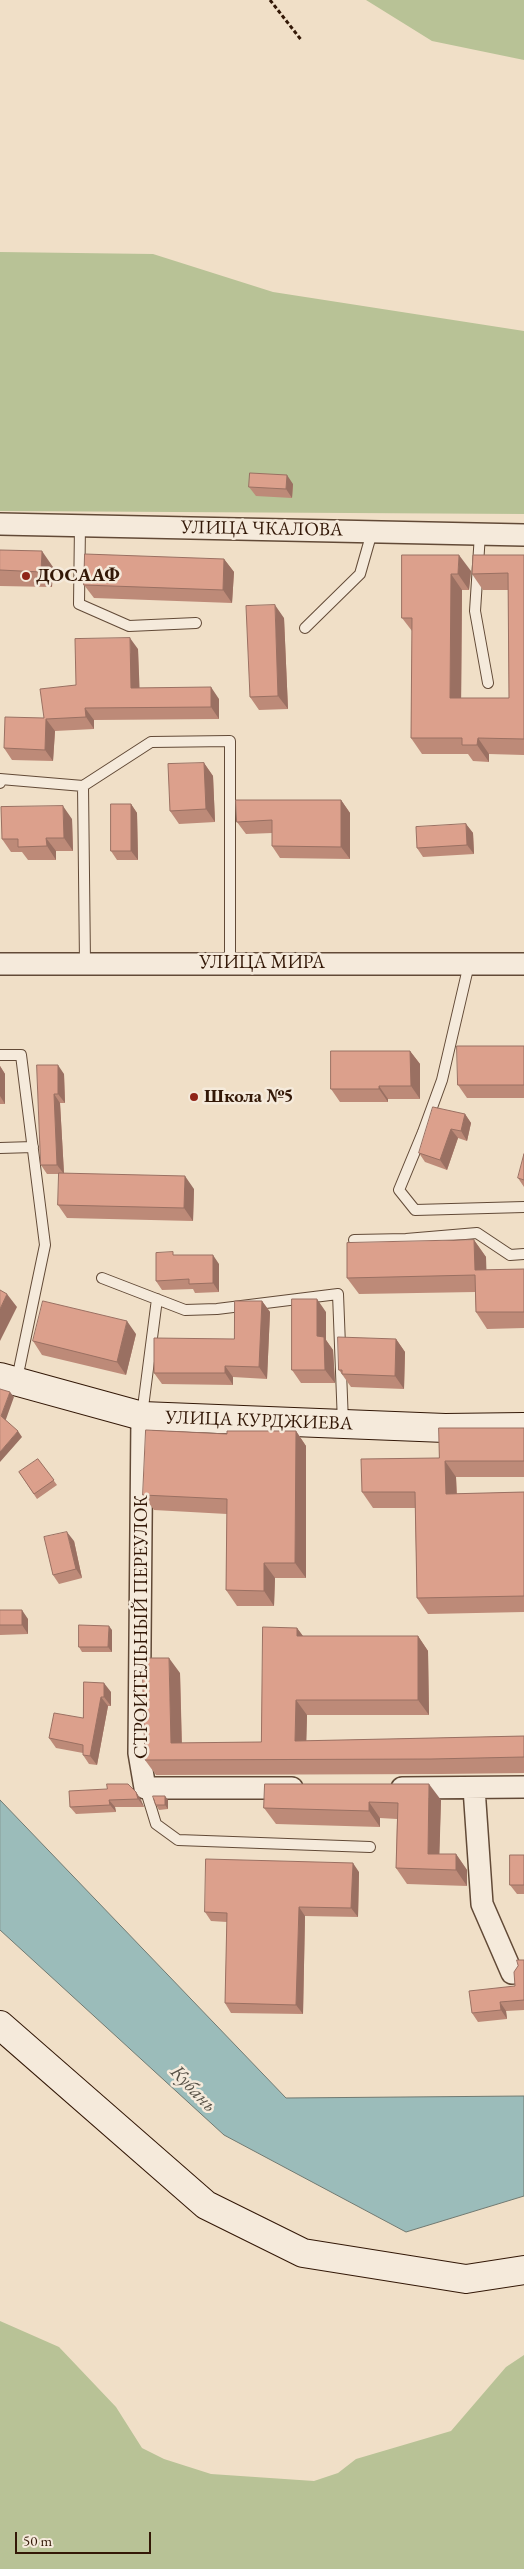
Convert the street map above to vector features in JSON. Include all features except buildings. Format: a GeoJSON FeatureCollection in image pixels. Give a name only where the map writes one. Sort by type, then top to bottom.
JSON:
{"type":"FeatureCollection","features":[{"type":"Feature","properties":{"kind":"street","name":"УЛИЦА ЧКАЛОВА"},"geometry":{"type":"LineString","coordinates":[[0,524],[524,535]]}},
{"type":"Feature","properties":{"kind":"street","name":"УЛИЦА МИРА"},"geometry":{"type":"LineString","coordinates":[[0,964],[524,964]]}},
{"type":"Feature","properties":{"kind":"street","name":"УЛИЦА КУРДЖИЕВА"},"geometry":{"type":"LineString","coordinates":[[8,1380],[142,1416],[445,1428],[524,1427]]}},
{"type":"Feature","properties":{"kind":"street","name":"СТРОИТЕЛЬНЫЙ ПЕРЕУЛОК"},"geometry":{"type":"LineString","coordinates":[[142,1416],[139,1753],[145,1788]]}},
{"type":"Feature","properties":{"kind":"street"},"geometry":{"type":"LineString","coordinates":[[385,1788],[524,1787]]}},
{"type":"Feature","properties":{"kind":"street"},"geometry":{"type":"LineString","coordinates":[[145,1788],[315,1788]]}},
{"type":"Feature","properties":{"kind":"street"},"geometry":{"type":"LineString","coordinates":[[474,1788],[482,1904],[512,1973]]}},
{"type":"Feature","properties":{"kind":"street"},"geometry":{"type":"LineString","coordinates":[[0,2025],[206,2205],[303,2254],[466,2279],[524,2270]]}},
{"type":"Feature","properties":{"kind":"lane"},"geometry":{"type":"LineString","coordinates":[[80,525],[78,604],[129,626],[196,623]]}},
{"type":"Feature","properties":{"kind":"lane"},"geometry":{"type":"LineString","coordinates":[[305,628],[360,574],[372,532]]}},
{"type":"Feature","properties":{"kind":"lane"},"geometry":{"type":"LineString","coordinates":[[480,534],[475,611],[488,683]]}},
{"type":"Feature","properties":{"kind":"lane"},"geometry":{"type":"LineString","coordinates":[[0,783],[0,779],[83,786],[151,742],[230,741],[230,963]]}},
{"type":"Feature","properties":{"kind":"lane"},"geometry":{"type":"LineString","coordinates":[[83,786],[86,963]]}},
{"type":"Feature","properties":{"kind":"lane"},"geometry":{"type":"LineString","coordinates":[[468,964],[442,1080],[399,1190],[415,1210],[524,1207]]}},
{"type":"Feature","properties":{"kind":"lane"},"geometry":{"type":"LineString","coordinates":[[0,1055],[21,1055],[45,1245],[8,1380]]}},
{"type":"Feature","properties":{"kind":"lane"},"geometry":{"type":"LineString","coordinates":[[0,1148],[32,1147]]}},
{"type":"Feature","properties":{"kind":"lane"},"geometry":{"type":"LineString","coordinates":[[354,1240],[406,1239],[477,1233],[510,1254],[524,1254]]}},
{"type":"Feature","properties":{"kind":"lane"},"geometry":{"type":"LineString","coordinates":[[102,1278],[186,1310],[217,1309],[338,1294],[343,1424]]}},
{"type":"Feature","properties":{"kind":"lane"},"geometry":{"type":"LineString","coordinates":[[142,1416],[157,1299]]}},
{"type":"Feature","properties":{"kind":"lane"},"geometry":{"type":"LineString","coordinates":[[145,1788],[156,1824],[178,1840],[370,1847]]}},
{"type":"Feature","properties":{"kind":"path"},"geometry":{"type":"LineString","coordinates":[[270,0],[302,41]]}},
{"type":"Feature","properties":{"kind":"green space"},"geometry":{"type":"Polygon","coordinates":[[[366,0],[524,0],[524,60],[432,41],[366,0]]]}},
{"type":"Feature","properties":{"kind":"green space"},"geometry":{"type":"Polygon","coordinates":[[[0,252],[153,254],[273,292],[524,331],[524,514],[0,511],[0,252]]]}},
{"type":"Feature","properties":{"kind":"green space"},"geometry":{"type":"Polygon","coordinates":[[[0,2321],[59,2347],[116,2407],[142,2448],[164,2459],[211,2474],[314,2481],[338,2473],[356,2459],[451,2431],[506,2367],[524,2355],[524,2569],[0,2569],[0,2321]]]}},
{"type":"Feature","properties":{"kind":"water","name":"Кубань"},"geometry":{"type":"Polygon","coordinates":[[[0,1800],[286,2098],[524,2096],[524,2196],[406,2232],[224,2135],[0,1930],[0,1800]]]}},
{"type":"Feature","properties":{"kind":"place","name":"ДОСААФ"},"geometry":{"type":"Point","coordinates":[26,576]}},
{"type":"Feature","properties":{"kind":"place","name":"Школа №5"},"geometry":{"type":"Point","coordinates":[194,1097]}}]}
